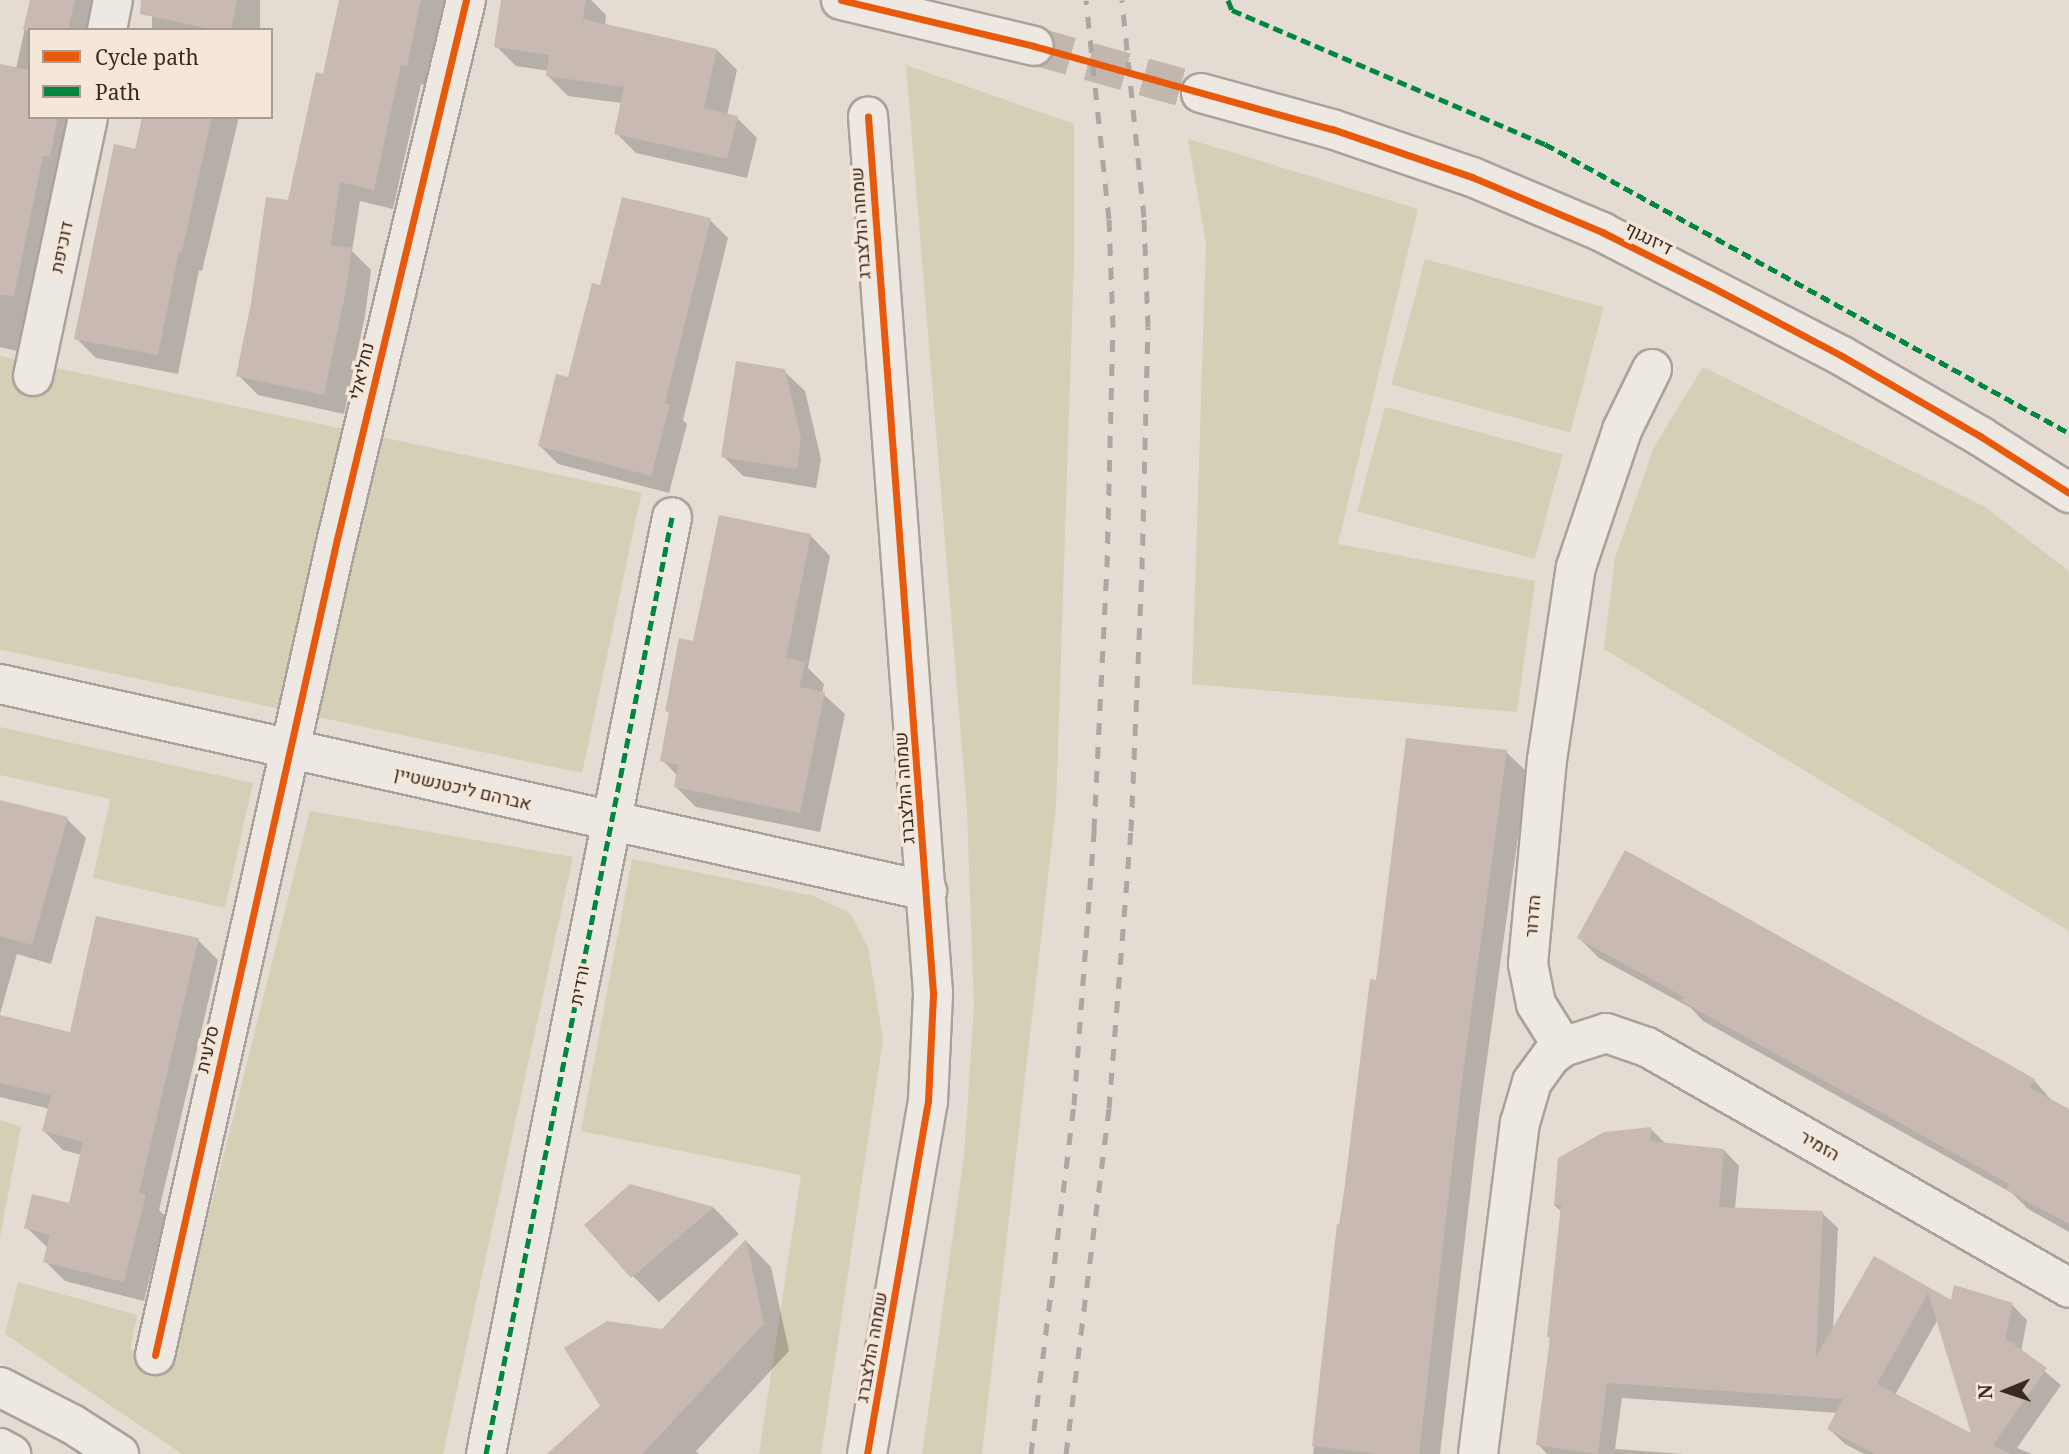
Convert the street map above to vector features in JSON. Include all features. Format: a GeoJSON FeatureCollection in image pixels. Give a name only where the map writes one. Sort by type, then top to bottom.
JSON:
{"type":"FeatureCollection","features":[{"type":"Feature","properties":{"kind":"street"},"geometry":{"type":"LineString","coordinates":[[107,28],[113,0]]}},
{"type":"Feature","properties":{"kind":"street","name":"נחליאלי"},"geometry":{"type":"LineString","coordinates":[[290,749],[466,0]]}},
{"type":"Feature","properties":{"kind":"street"},"geometry":{"type":"LineString","coordinates":[[841,0],[1034,46]]}},
{"type":"Feature","properties":{"kind":"street","name":"דיזנגוף"},"geometry":{"type":"LineString","coordinates":[[1201,93],[1332,129],[1472,177],[1602,233],[1842,356],[1980,436],[2063,494]]}},
{"type":"Feature","properties":{"kind":"street","name":"שמחה הולצברג"},"geometry":{"type":"LineString","coordinates":[[867,1454],[928,1101],[933,993],[868,116]]}},
{"type":"Feature","properties":{"kind":"street","name":"דוכיפת"},"geometry":{"type":"LineString","coordinates":[[33,376],[88,119]]}},
{"type":"Feature","properties":{"kind":"street","name":"הדרור"},"geometry":{"type":"LineString","coordinates":[[1563,1047],[1536,1004],[1528,964],[1547,760],[1576,566],[1622,430],[1651,369]]}},
{"type":"Feature","properties":{"kind":"street","name":"ורדית"},"geometry":{"type":"LineString","coordinates":[[486,1454],[672,517]]}},
{"type":"Feature","properties":{"kind":"street","name":"אברהם ליכטנשטיין"},"geometry":{"type":"LineString","coordinates":[[0,684],[927,891]]}},
{"type":"Feature","properties":{"kind":"street","name":"סלעית"},"geometry":{"type":"LineString","coordinates":[[155,1355],[290,749]]}},
{"type":"Feature","properties":{"kind":"street","name":"הזמיר"},"geometry":{"type":"LineString","coordinates":[[1563,1047],[1606,1034],[1647,1047],[2069,1288]]}},
{"type":"Feature","properties":{"kind":"street"},"geometry":{"type":"LineString","coordinates":[[1478,1454],[1520,1123],[1532,1083],[1552,1056],[1563,1047]]}},
{"type":"Feature","properties":{"kind":"street"},"geometry":{"type":"LineString","coordinates":[[0,1387],[72,1424],[120,1454]]}},
{"type":"Feature","properties":{"kind":"street"},"geometry":{"type":"LineString","coordinates":[[0,1448],[11,1454]]}},
{"type":"Feature","properties":{"kind":"shaded area"},"geometry":{"type":"Polygon","coordinates":[[[906,65],[1074,124],[1074,259],[1056,807],[982,1454],[922,1454],[964,1157],[974,1006],[967,810],[906,65]]]}},
{"type":"Feature","properties":{"kind":"shaded area"},"geometry":{"type":"Polygon","coordinates":[[[1188,139],[1418,209],[1338,544],[1535,581],[1517,712],[1192,684],[1206,243],[1188,139]]]}},
{"type":"Feature","properties":{"kind":"shaded area"},"geometry":{"type":"Polygon","coordinates":[[[1425,259],[1604,307],[1570,432],[1391,385],[1425,259]]]}},
{"type":"Feature","properties":{"kind":"shaded area"},"geometry":{"type":"Polygon","coordinates":[[[0,356],[642,492],[582,773],[0,649],[0,356]]]}},
{"type":"Feature","properties":{"kind":"shaded area"},"geometry":{"type":"Polygon","coordinates":[[[1703,367],[1985,507],[2069,571],[2069,931],[1604,649],[1615,558],[1654,447],[1703,367]]]}},
{"type":"Feature","properties":{"kind":"shaded area"},"geometry":{"type":"Polygon","coordinates":[[[1385,407],[1563,455],[1535,559],[1357,511],[1385,407]]]}},
{"type":"Feature","properties":{"kind":"shaded area"},"geometry":{"type":"Polygon","coordinates":[[[0,727],[253,783],[225,908],[93,878],[110,799],[0,775],[0,727]]]}},
{"type":"Feature","properties":{"kind":"shaded area"},"geometry":{"type":"Polygon","coordinates":[[[310,811],[573,857],[443,1454],[182,1454],[5,1334],[18,1282],[137,1315],[130,1350],[173,1357],[310,811]]]}},
{"type":"Feature","properties":{"kind":"shaded area"},"geometry":{"type":"Polygon","coordinates":[[[632,859],[814,896],[850,913],[868,947],[883,1039],[821,1454],[759,1454],[801,1175],[581,1131],[632,859]]]}},
{"type":"Feature","properties":{"kind":"shaded area"},"geometry":{"type":"Polygon","coordinates":[[[0,1120],[21,1127],[0,1237],[0,1120]]]}},
{"type":"Feature","properties":{"kind":"building"},"geometry":{"type":"Polygon","coordinates":[[[30,0],[75,0],[68,28],[23,30],[30,0]]]}},
{"type":"Feature","properties":{"kind":"building"},"geometry":{"type":"Polygon","coordinates":[[[141,0],[237,0],[231,28],[206,28],[140,14],[141,0]]]}},
{"type":"Feature","properties":{"kind":"building"},"geometry":{"type":"Polygon","coordinates":[[[339,0],[421,0],[407,66],[401,65],[374,190],[340,182],[331,245],[352,248],[324,395],[236,376],[251,303],[266,197],[288,200],[316,72],[323,74],[339,0]]]}},
{"type":"Feature","properties":{"kind":"building"},"geometry":{"type":"Polygon","coordinates":[[[501,0],[586,0],[583,19],[717,49],[704,108],[738,116],[727,159],[614,134],[624,87],[546,76],[549,55],[494,47],[501,0]]]}},
{"type":"Feature","properties":{"kind":"building"},"geometry":{"type":"Polygon","coordinates":[[[0,64],[28,70],[28,119],[58,119],[50,157],[43,156],[14,296],[0,295],[0,64]]]}},
{"type":"Feature","properties":{"kind":"building"},"geometry":{"type":"Polygon","coordinates":[[[142,119],[212,119],[182,252],[179,251],[158,355],[74,339],[114,144],[135,149],[142,119]]]}},
{"type":"Feature","properties":{"kind":"building"},"geometry":{"type":"Polygon","coordinates":[[[622,197],[711,218],[665,403],[670,404],[651,476],[538,446],[556,374],[568,377],[592,283],[600,285],[622,197]]]}},
{"type":"Feature","properties":{"kind":"building"},"geometry":{"type":"Polygon","coordinates":[[[736,361],[785,369],[801,438],[797,469],[721,457],[736,361]]]}},
{"type":"Feature","properties":{"kind":"building"},"geometry":{"type":"Polygon","coordinates":[[[719,515],[811,534],[786,658],[805,662],[800,687],[825,692],[800,813],[674,787],[678,765],[660,761],[669,712],[665,711],[679,638],[693,641],[719,515]]]}},
{"type":"Feature","properties":{"kind":"building"},"geometry":{"type":"Polygon","coordinates":[[[1406,738],[1507,750],[1461,1088],[1419,1454],[1378,1454],[1312,1446],[1337,1224],[1340,1225],[1370,979],[1376,980],[1406,738]]]}},
{"type":"Feature","properties":{"kind":"building"},"geometry":{"type":"Polygon","coordinates":[[[0,800],[68,817],[32,945],[0,936],[0,800]]]}},
{"type":"Feature","properties":{"kind":"building"},"geometry":{"type":"Polygon","coordinates":[[[1625,850],[2035,1079],[2030,1088],[2069,1109],[2069,1224],[2006,1190],[2009,1184],[1681,1001],[1684,997],[1577,938],[1625,850]]]}},
{"type":"Feature","properties":{"kind":"building"},"geometry":{"type":"Polygon","coordinates":[[[96,916],[199,938],[139,1193],[146,1195],[124,1282],[43,1262],[50,1235],[24,1228],[32,1194],[69,1203],[83,1142],[42,1131],[51,1095],[0,1083],[0,1015],[70,1032],[96,916]]]}},
{"type":"Feature","properties":{"kind":"building"},"geometry":{"type":"Polygon","coordinates":[[[1652,1127],[1650,1141],[1724,1149],[1719,1207],[1823,1211],[1816,1357],[1874,1256],[1951,1300],[1954,1285],[2013,1303],[2005,1338],[2047,1368],[1993,1445],[2010,1454],[1875,1454],[1827,1429],[1843,1399],[1607,1383],[1598,1454],[1536,1445],[1550,1338],[1547,1337],[1561,1205],[1554,1206],[1558,1158],[1604,1132],[1652,1127]],[[1928,1293],[1877,1384],[1971,1433],[1928,1293]]]}},
{"type":"Feature","properties":{"kind":"building"},"geometry":{"type":"Polygon","coordinates":[[[630,1184],[714,1207],[631,1278],[584,1225],[630,1184]]]}},
{"type":"Feature","properties":{"kind":"building"},"geometry":{"type":"Polygon","coordinates":[[[746,1239],[764,1324],[642,1454],[547,1454],[600,1406],[564,1348],[607,1321],[662,1329],[746,1239]]]}},
{"type":"Feature","properties":{"kind":"tunnel"},"geometry":{"type":"LineString","coordinates":[[1034,46],[1201,93]]}},
{"type":"Feature","properties":{"kind":"railway"},"geometry":{"type":"LineString","coordinates":[[1031,1454],[1074,1105],[1094,830],[1107,567],[1113,327],[1109,219],[1086,0]]}},
{"type":"Feature","properties":{"kind":"railway"},"geometry":{"type":"LineString","coordinates":[[1066,1454],[1109,1108],[1131,831],[1142,569],[1148,327],[1144,217],[1122,0]]}},
{"type":"Feature","properties":{"kind":"marked path"},"geometry":{"type":"LineString","coordinates":[[1228,0],[1232,10],[1545,144],[2069,433]]}},
{"type":"Feature","properties":{"kind":"marked path"},"geometry":{"type":"LineString","coordinates":[[486,1454],[672,517]]}},
{"type":"Feature","properties":{"kind":"cycle path"},"geometry":{"type":"LineString","coordinates":[[155,1355],[337,539],[466,0]]}},
{"type":"Feature","properties":{"kind":"cycle path"},"geometry":{"type":"LineString","coordinates":[[841,0],[1034,46],[1332,129],[1472,177],[1602,232],[1708,285],[1842,356],[1980,436],[2069,493]]}},
{"type":"Feature","properties":{"kind":"cycle path"},"geometry":{"type":"LineString","coordinates":[[867,1454],[928,1101],[933,993],[868,116]]}}]}
